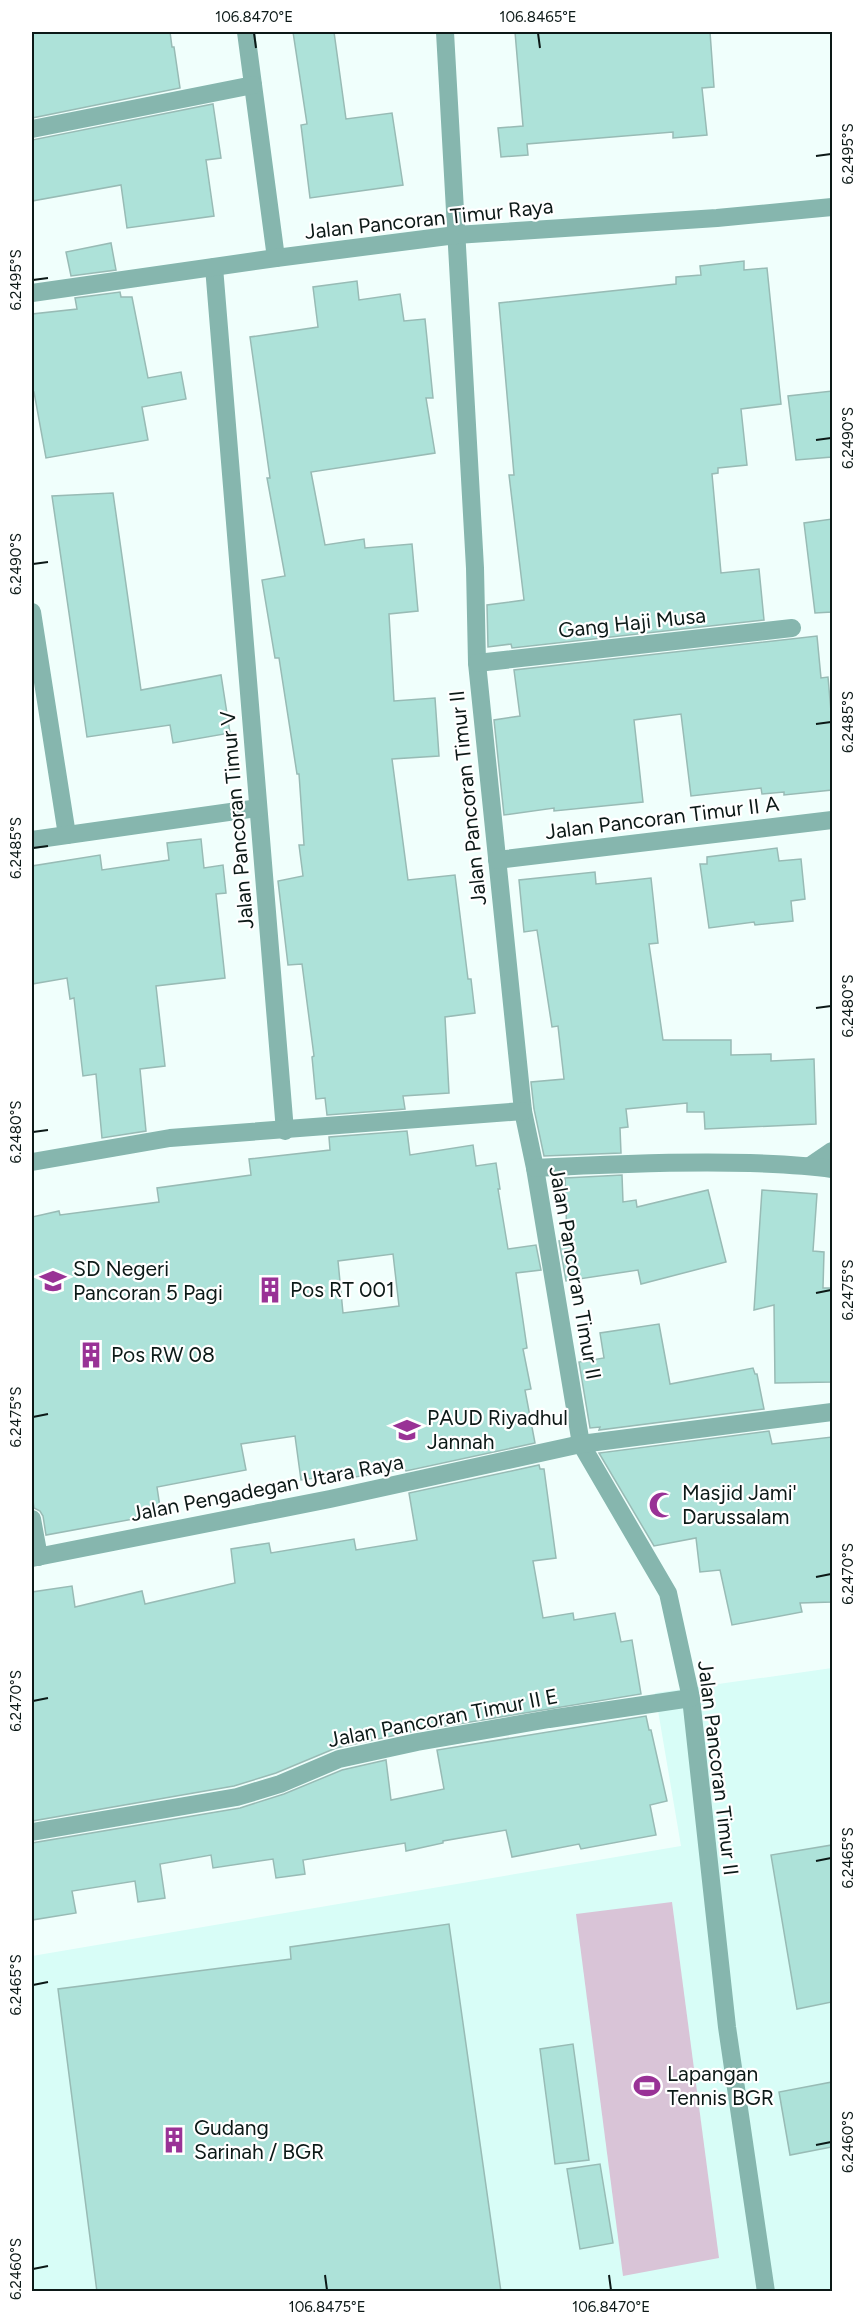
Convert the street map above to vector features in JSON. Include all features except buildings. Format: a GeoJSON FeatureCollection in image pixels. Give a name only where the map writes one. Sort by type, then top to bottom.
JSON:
{"type":"FeatureCollection","features":[{"type":"Feature","properties":{"kind":"street"},"geometry":{"type":"LineString","coordinates":[[246,32],[276,258]]}},
{"type":"Feature","properties":{"kind":"street","name":"Jalan Pancoran Timur II"},"geometry":{"type":"LineString","coordinates":[[445,32],[474,556],[477,663],[523,1111],[535,1168],[581,1444],[668,1593],[691,1698],[727,2026],[766,2292]]}},
{"type":"Feature","properties":{"kind":"street"},"geometry":{"type":"LineString","coordinates":[[32,129],[253,85]]}},
{"type":"Feature","properties":{"kind":"street","name":"Jalan Pancoran Timur Raya"},"geometry":{"type":"LineString","coordinates":[[32,293],[456,235],[717,218],[832,207]]}},
{"type":"Feature","properties":{"kind":"street","name":"Jalan Pancoran Timur V"},"geometry":{"type":"LineString","coordinates":[[214,267],[285,1131]]}},
{"type":"Feature","properties":{"kind":"street"},"geometry":{"type":"LineString","coordinates":[[32,612],[67,835]]}},
{"type":"Feature","properties":{"kind":"street","name":"Gang Haji Musa"},"geometry":{"type":"LineString","coordinates":[[477,663],[792,628]]}},
{"type":"Feature","properties":{"kind":"street"},"geometry":{"type":"LineString","coordinates":[[32,840],[258,808]]}},
{"type":"Feature","properties":{"kind":"street","name":"Jalan Pancoran Timur II A"},"geometry":{"type":"LineString","coordinates":[[497,860],[832,820]]}},
{"type":"Feature","properties":{"kind":"street"},"geometry":{"type":"LineString","coordinates":[[32,1162],[170,1138],[523,1111]]}},
{"type":"Feature","properties":{"kind":"street"},"geometry":{"type":"LineString","coordinates":[[810,1166],[832,1151]]}},
{"type":"Feature","properties":{"kind":"street"},"geometry":{"type":"LineString","coordinates":[[535,1168],[641,1162],[810,1166],[832,1169]]}},
{"type":"Feature","properties":{"kind":"street","name":"Jalan Pengadegan Utara Raya"},"geometry":{"type":"LineString","coordinates":[[35,1557],[330,1499],[581,1444],[832,1412]]}},
{"type":"Feature","properties":{"kind":"street"},"geometry":{"type":"LineString","coordinates":[[32,1519],[35,1557]]}},
{"type":"Feature","properties":{"kind":"street","name":"Jalan Pancoran Timur II E"},"geometry":{"type":"LineString","coordinates":[[32,1832],[237,1797],[280,1784],[339,1760],[417,1742],[691,1698]]}},
{"type":"Feature","properties":{"kind":"shaded area"},"geometry":{"type":"Polygon","coordinates":[[[832,1668],[832,2291],[32,2292],[32,1956],[681,1846],[655,1693],[832,1668]]]}},
{"type":"Feature","properties":{"kind":"shaded area","name":"Lapangan Tennis BGR"},"geometry":{"type":"Polygon","coordinates":[[[672,1902],[719,2258],[623,2276],[576,1914],[672,1902]]]}},
{"type":"Feature","properties":{"kind":"place","name":"SD Negeri Pancoran 5 Pagi"},"geometry":{"type":"Point","coordinates":[53,1281]}},
{"type":"Feature","properties":{"kind":"place","name":"Pos RT 001"},"geometry":{"type":"Point","coordinates":[270,1290]}},
{"type":"Feature","properties":{"kind":"place","name":"Pos RW 08"},"geometry":{"type":"Point","coordinates":[91,1355]}},
{"type":"Feature","properties":{"kind":"place","name":"PAUD Riyadhul Jannah"},"geometry":{"type":"Point","coordinates":[407,1430]}},
{"type":"Feature","properties":{"kind":"place","name":"Masjid Jami' Darussalam"},"geometry":{"type":"Point","coordinates":[662,1505]}},
{"type":"Feature","properties":{"kind":"place","name":"Lapangan Tennis BGR"},"geometry":{"type":"Point","coordinates":[647,2086]}},
{"type":"Feature","properties":{"kind":"place","name":"Gudang Sarinah / BGR"},"geometry":{"type":"Point","coordinates":[174,2140]}}]}
